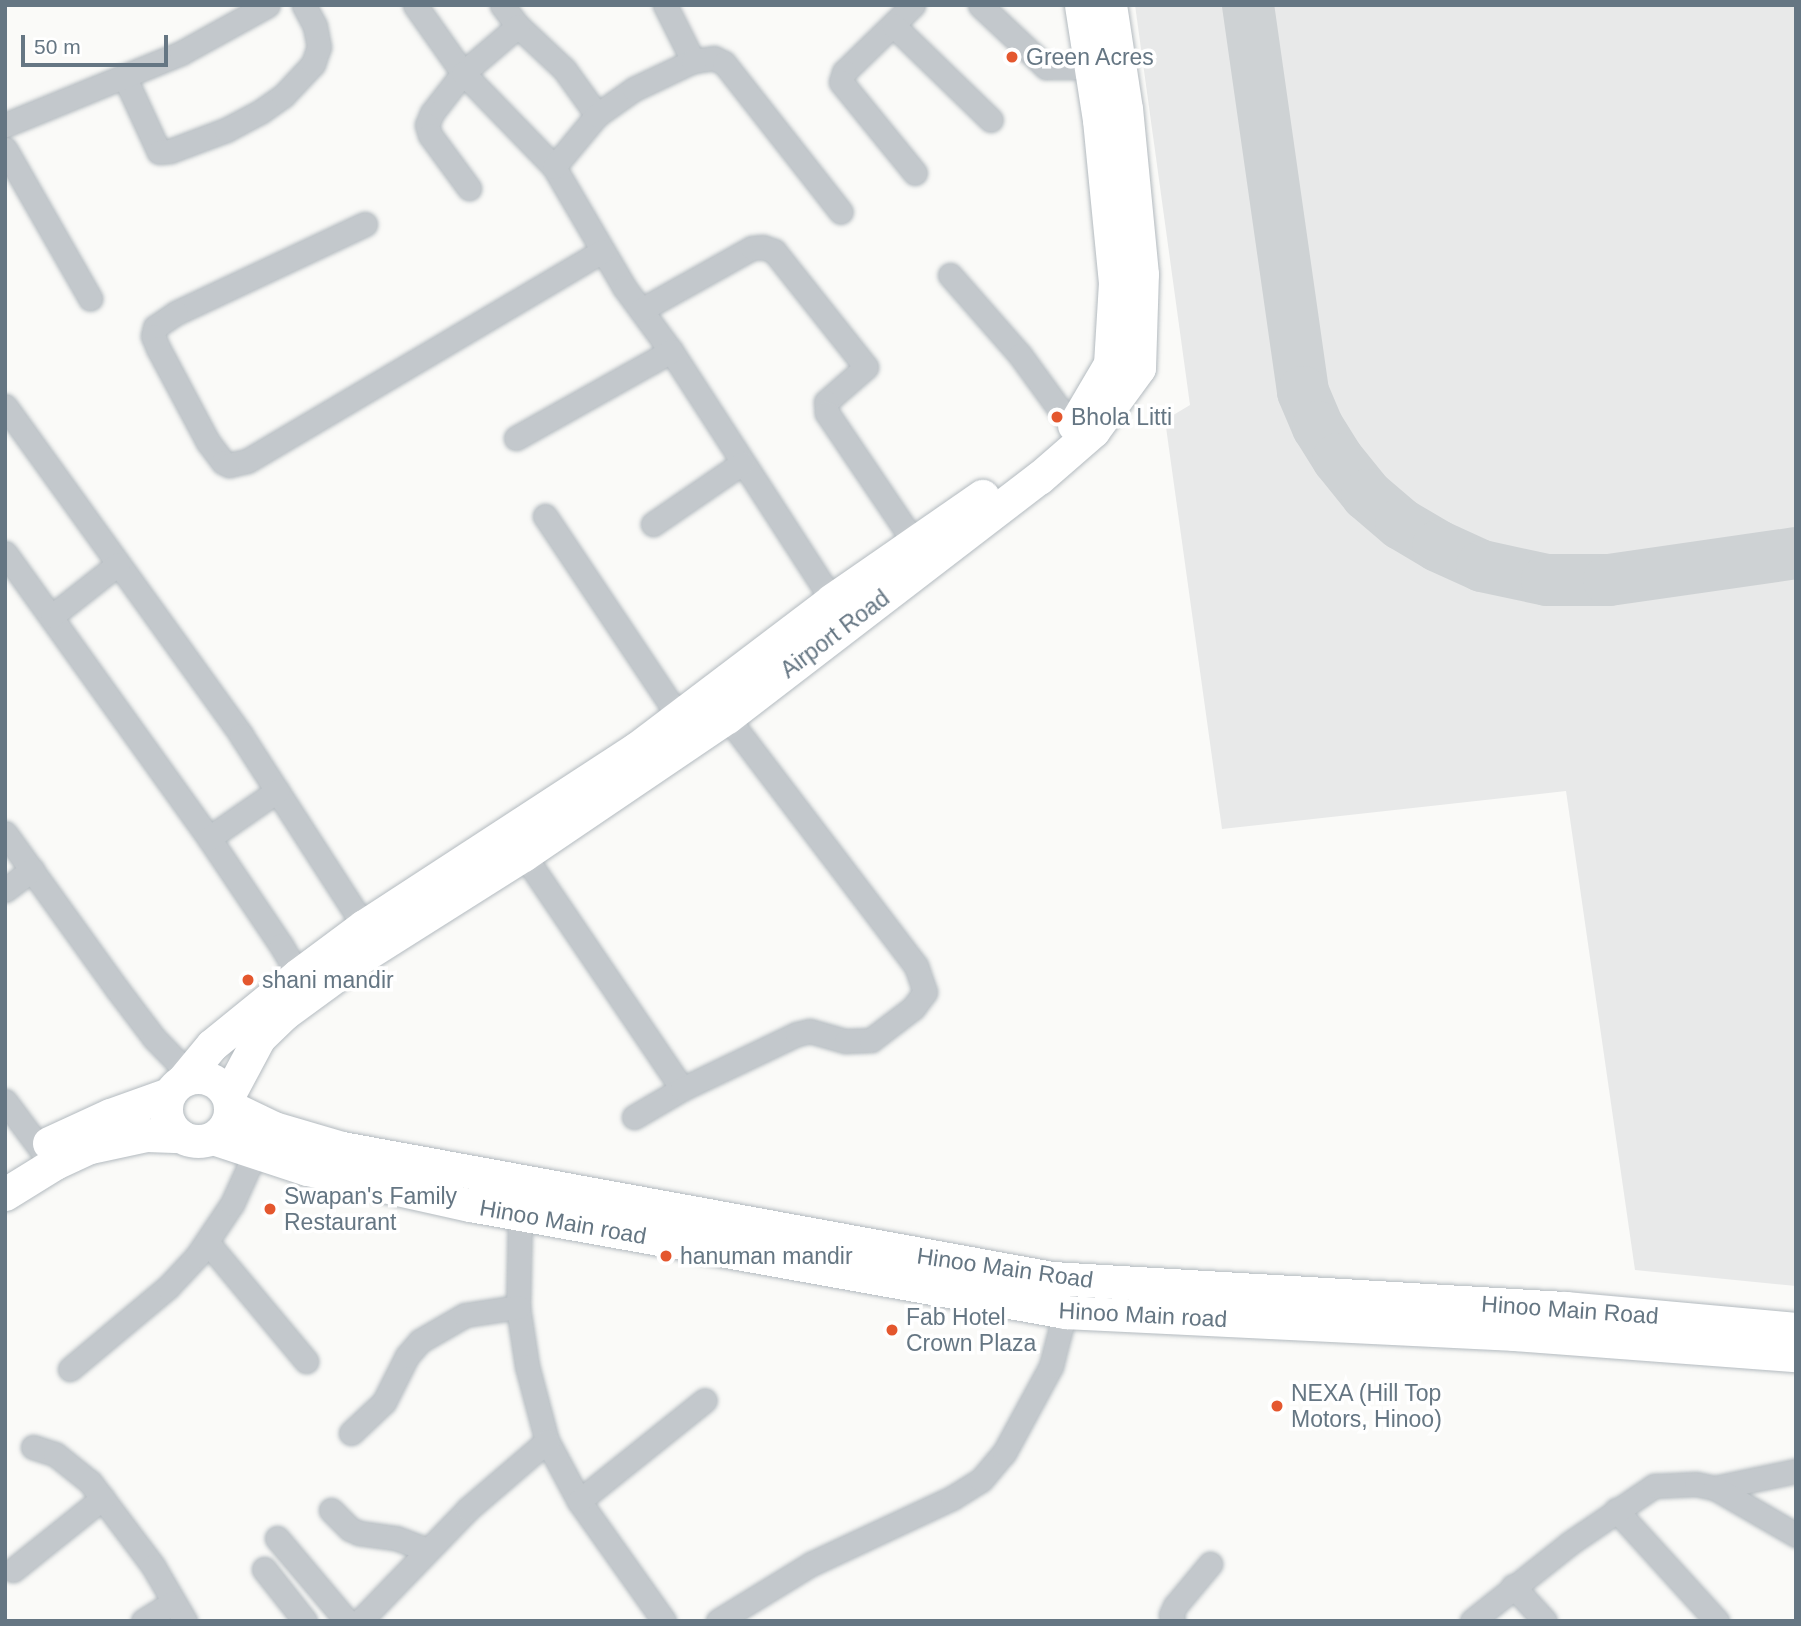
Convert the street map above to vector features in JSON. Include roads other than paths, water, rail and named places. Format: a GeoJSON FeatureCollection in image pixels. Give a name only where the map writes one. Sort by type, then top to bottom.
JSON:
{"type":"FeatureCollection","features":[{"type":"Feature","properties":{"kind":"main road","name":"Airport Road"},"geometry":{"type":"LineString","coordinates":[[229,1102],[259,1038],[285,1013],[516,843],[832,600],[1041,456],[1073,428],[1110,364],[1115,283],[1091,67],[1081,5]]}},
{"type":"Feature","properties":{"kind":"main road","name":"Airport Road"},"geometry":{"type":"LineString","coordinates":[[180,1082],[212,1045],[298,975],[364,926],[516,843],[727,717],[1039,478],[1093,430],[1139,368],[1142,274],[1126,109],[1110,5]]}},
{"type":"Feature","properties":{"kind":"main road"},"geometry":{"type":"LineString","coordinates":[[5,1170],[40,1148],[196,1076],[209,1079],[220,1086],[229,1102],[227,1125],[214,1138],[197,1141],[181,1136],[146,1135],[90,1147],[55,1163],[5,1194]]}},
{"type":"Feature","properties":{"kind":"main road"},"geometry":{"type":"LineString","coordinates":[[180,1082],[166,1103],[168,1122],[181,1136]]}},
{"type":"Feature","properties":{"kind":"main road","name":"Hinoo Main Road"},"geometry":{"type":"LineString","coordinates":[[229,1102],[274,1128],[342,1148],[651,1203],[894,1252],[1064,1279],[1564,1308],[1796,1329]]}},
{"type":"Feature","properties":{"kind":"main road","name":"Hinoo Main road"},"geometry":{"type":"LineString","coordinates":[[214,1138],[255,1153],[357,1181],[520,1214],[1065,1312],[1514,1334],[1796,1355]]}},
{"type":"Feature","properties":{"kind":"street"},"geometry":{"type":"LineString","coordinates":[[125,78],[159,152],[170,151],[226,130],[283,96],[313,65],[318,53],[318,37],[304,5]]}},
{"type":"Feature","properties":{"kind":"street"},"geometry":{"type":"LineString","coordinates":[[415,5],[463,73],[554,167],[603,251],[832,600]]}},
{"type":"Feature","properties":{"kind":"street"},"geometry":{"type":"LineString","coordinates":[[502,5],[518,26],[564,69],[597,115]]}},
{"type":"Feature","properties":{"kind":"street"},"geometry":{"type":"LineString","coordinates":[[665,5],[693,61]]}},
{"type":"Feature","properties":{"kind":"street"},"geometry":{"type":"LineString","coordinates":[[914,5],[845,72],[841,82],[915,173]]}},
{"type":"Feature","properties":{"kind":"street"},"geometry":{"type":"LineString","coordinates":[[980,5],[1046,67],[1091,67]]}},
{"type":"Feature","properties":{"kind":"street"},"geometry":{"type":"LineString","coordinates":[[5,125],[181,53],[266,6]]}},
{"type":"Feature","properties":{"kind":"street"},"geometry":{"type":"LineString","coordinates":[[893,25],[991,120]]}},
{"type":"Feature","properties":{"kind":"street"},"geometry":{"type":"LineString","coordinates":[[469,188],[430,135],[427,125],[432,113],[463,73],[518,26]]}},
{"type":"Feature","properties":{"kind":"street"},"geometry":{"type":"LineString","coordinates":[[554,167],[597,115],[634,89],[693,61],[714,58],[724,63],[841,212]]}},
{"type":"Feature","properties":{"kind":"street"},"geometry":{"type":"LineString","coordinates":[[5,149],[90,298]]}},
{"type":"Feature","properties":{"kind":"street"},"geometry":{"type":"LineString","coordinates":[[365,224],[176,313],[155,327],[153,336],[159,348],[208,442],[223,462],[229,465],[247,461],[603,251]]}},
{"type":"Feature","properties":{"kind":"street"},"geometry":{"type":"LineString","coordinates":[[641,310],[752,248],[764,247],[774,251],[866,367],[826,402],[827,413],[914,542]]}},
{"type":"Feature","properties":{"kind":"street"},"geometry":{"type":"LineString","coordinates":[[950,275],[1020,355],[1073,428]]}},
{"type":"Feature","properties":{"kind":"street"},"geometry":{"type":"LineString","coordinates":[[516,438],[671,351]]}},
{"type":"Feature","properties":{"kind":"street"},"geometry":{"type":"LineString","coordinates":[[5,406],[241,734],[364,926]]}},
{"type":"Feature","properties":{"kind":"street"},"geometry":{"type":"LineString","coordinates":[[653,524],[743,463]]}},
{"type":"Feature","properties":{"kind":"street"},"geometry":{"type":"LineString","coordinates":[[545,516],[679,717]]}},
{"type":"Feature","properties":{"kind":"street"},"geometry":{"type":"LineString","coordinates":[[5,553],[209,838],[298,975]]}},
{"type":"Feature","properties":{"kind":"street"},"geometry":{"type":"LineString","coordinates":[[52,616],[118,564]]}},
{"type":"Feature","properties":{"kind":"street"},"geometry":{"type":"LineString","coordinates":[[634,1117],[682,1089],[797,1034],[810,1031],[846,1041],[871,1040],[913,1008],[925,992],[916,966],[727,717]]}},
{"type":"Feature","properties":{"kind":"street"},"geometry":{"type":"LineString","coordinates":[[209,838],[277,790]]}},
{"type":"Feature","properties":{"kind":"street"},"geometry":{"type":"LineString","coordinates":[[5,833],[154,1038],[180,1082]]}},
{"type":"Feature","properties":{"kind":"street"},"geometry":{"type":"LineString","coordinates":[[516,843],[682,1089]]}},
{"type":"Feature","properties":{"kind":"street"},"geometry":{"type":"LineString","coordinates":[[5,890],[32,870]]}},
{"type":"Feature","properties":{"kind":"street"},"geometry":{"type":"LineString","coordinates":[[5,1101],[40,1148]]}},
{"type":"Feature","properties":{"kind":"street"},"geometry":{"type":"LineString","coordinates":[[70,1369],[167,1287],[207,1242],[232,1204],[255,1153]]}},
{"type":"Feature","properties":{"kind":"street"},"geometry":{"type":"LineString","coordinates":[[520,1214],[518,1307],[527,1366],[547,1441],[579,1501],[664,1621]]}},
{"type":"Feature","properties":{"kind":"street"},"geometry":{"type":"LineString","coordinates":[[207,1242],[306,1361]]}},
{"type":"Feature","properties":{"kind":"street"},"geometry":{"type":"LineString","coordinates":[[718,1621],[811,1564],[952,1498],[981,1479],[1004,1453],[1038,1393],[1058,1345],[1065,1312],[1064,1279]]}},
{"type":"Feature","properties":{"kind":"street"},"geometry":{"type":"LineString","coordinates":[[351,1433],[384,1402],[407,1356],[420,1341],[465,1315],[518,1307]]}},
{"type":"Feature","properties":{"kind":"street"},"geometry":{"type":"LineString","coordinates":[[579,1501],[705,1400]]}},
{"type":"Feature","properties":{"kind":"street"},"geometry":{"type":"LineString","coordinates":[[360,1621],[468,1508],[547,1441]]}},
{"type":"Feature","properties":{"kind":"street"},"geometry":{"type":"LineString","coordinates":[[33,1447],[55,1454],[70,1464],[103,1497],[153,1566],[180,1611],[143,1621]]}},
{"type":"Feature","properties":{"kind":"street"},"geometry":{"type":"LineString","coordinates":[[1715,1488],[1796,1471]]}},
{"type":"Feature","properties":{"kind":"street"},"geometry":{"type":"LineString","coordinates":[[1472,1621],[1513,1586],[1616,1510],[1654,1486],[1696,1484],[1715,1488],[1796,1535]]}},
{"type":"Feature","properties":{"kind":"street"},"geometry":{"type":"LineString","coordinates":[[13,1570],[103,1497]]}},
{"type":"Feature","properties":{"kind":"street"},"geometry":{"type":"LineString","coordinates":[[331,1510],[350,1529],[359,1533],[396,1538],[427,1550]]}},
{"type":"Feature","properties":{"kind":"street"},"geometry":{"type":"LineString","coordinates":[[1616,1510],[1717,1621]]}},
{"type":"Feature","properties":{"kind":"street"},"geometry":{"type":"LineString","coordinates":[[277,1538],[347,1621]]}},
{"type":"Feature","properties":{"kind":"street"},"geometry":{"type":"LineString","coordinates":[[1173,1621],[1171,1615],[1175,1606],[1210,1564]]}},
{"type":"Feature","properties":{"kind":"street"},"geometry":{"type":"LineString","coordinates":[[264,1569],[305,1621]]}},
{"type":"Feature","properties":{"kind":"street"},"geometry":{"type":"LineString","coordinates":[[1513,1586],[1545,1621]]}},
{"type":"Feature","properties":{"kind":"place","name":"Green Acres"},"geometry":{"type":"Point","coordinates":[1012,57]}},
{"type":"Feature","properties":{"kind":"place","name":"Bhola Litti"},"geometry":{"type":"Point","coordinates":[1057,417]}},
{"type":"Feature","properties":{"kind":"place","name":"shani mandir"},"geometry":{"type":"Point","coordinates":[248,980]}},
{"type":"Feature","properties":{"kind":"place","name":"Swapan's Family Restaurant"},"geometry":{"type":"Point","coordinates":[270,1209]}},
{"type":"Feature","properties":{"kind":"place","name":"hanuman mandir"},"geometry":{"type":"Point","coordinates":[666,1256]}},
{"type":"Feature","properties":{"kind":"place","name":"Fab Hotel Crown Plaza"},"geometry":{"type":"Point","coordinates":[892,1330]}},
{"type":"Feature","properties":{"kind":"place","name":"NEXA (Hill Top Motors, Hinoo)"},"geometry":{"type":"Point","coordinates":[1277,1406]}}]}
